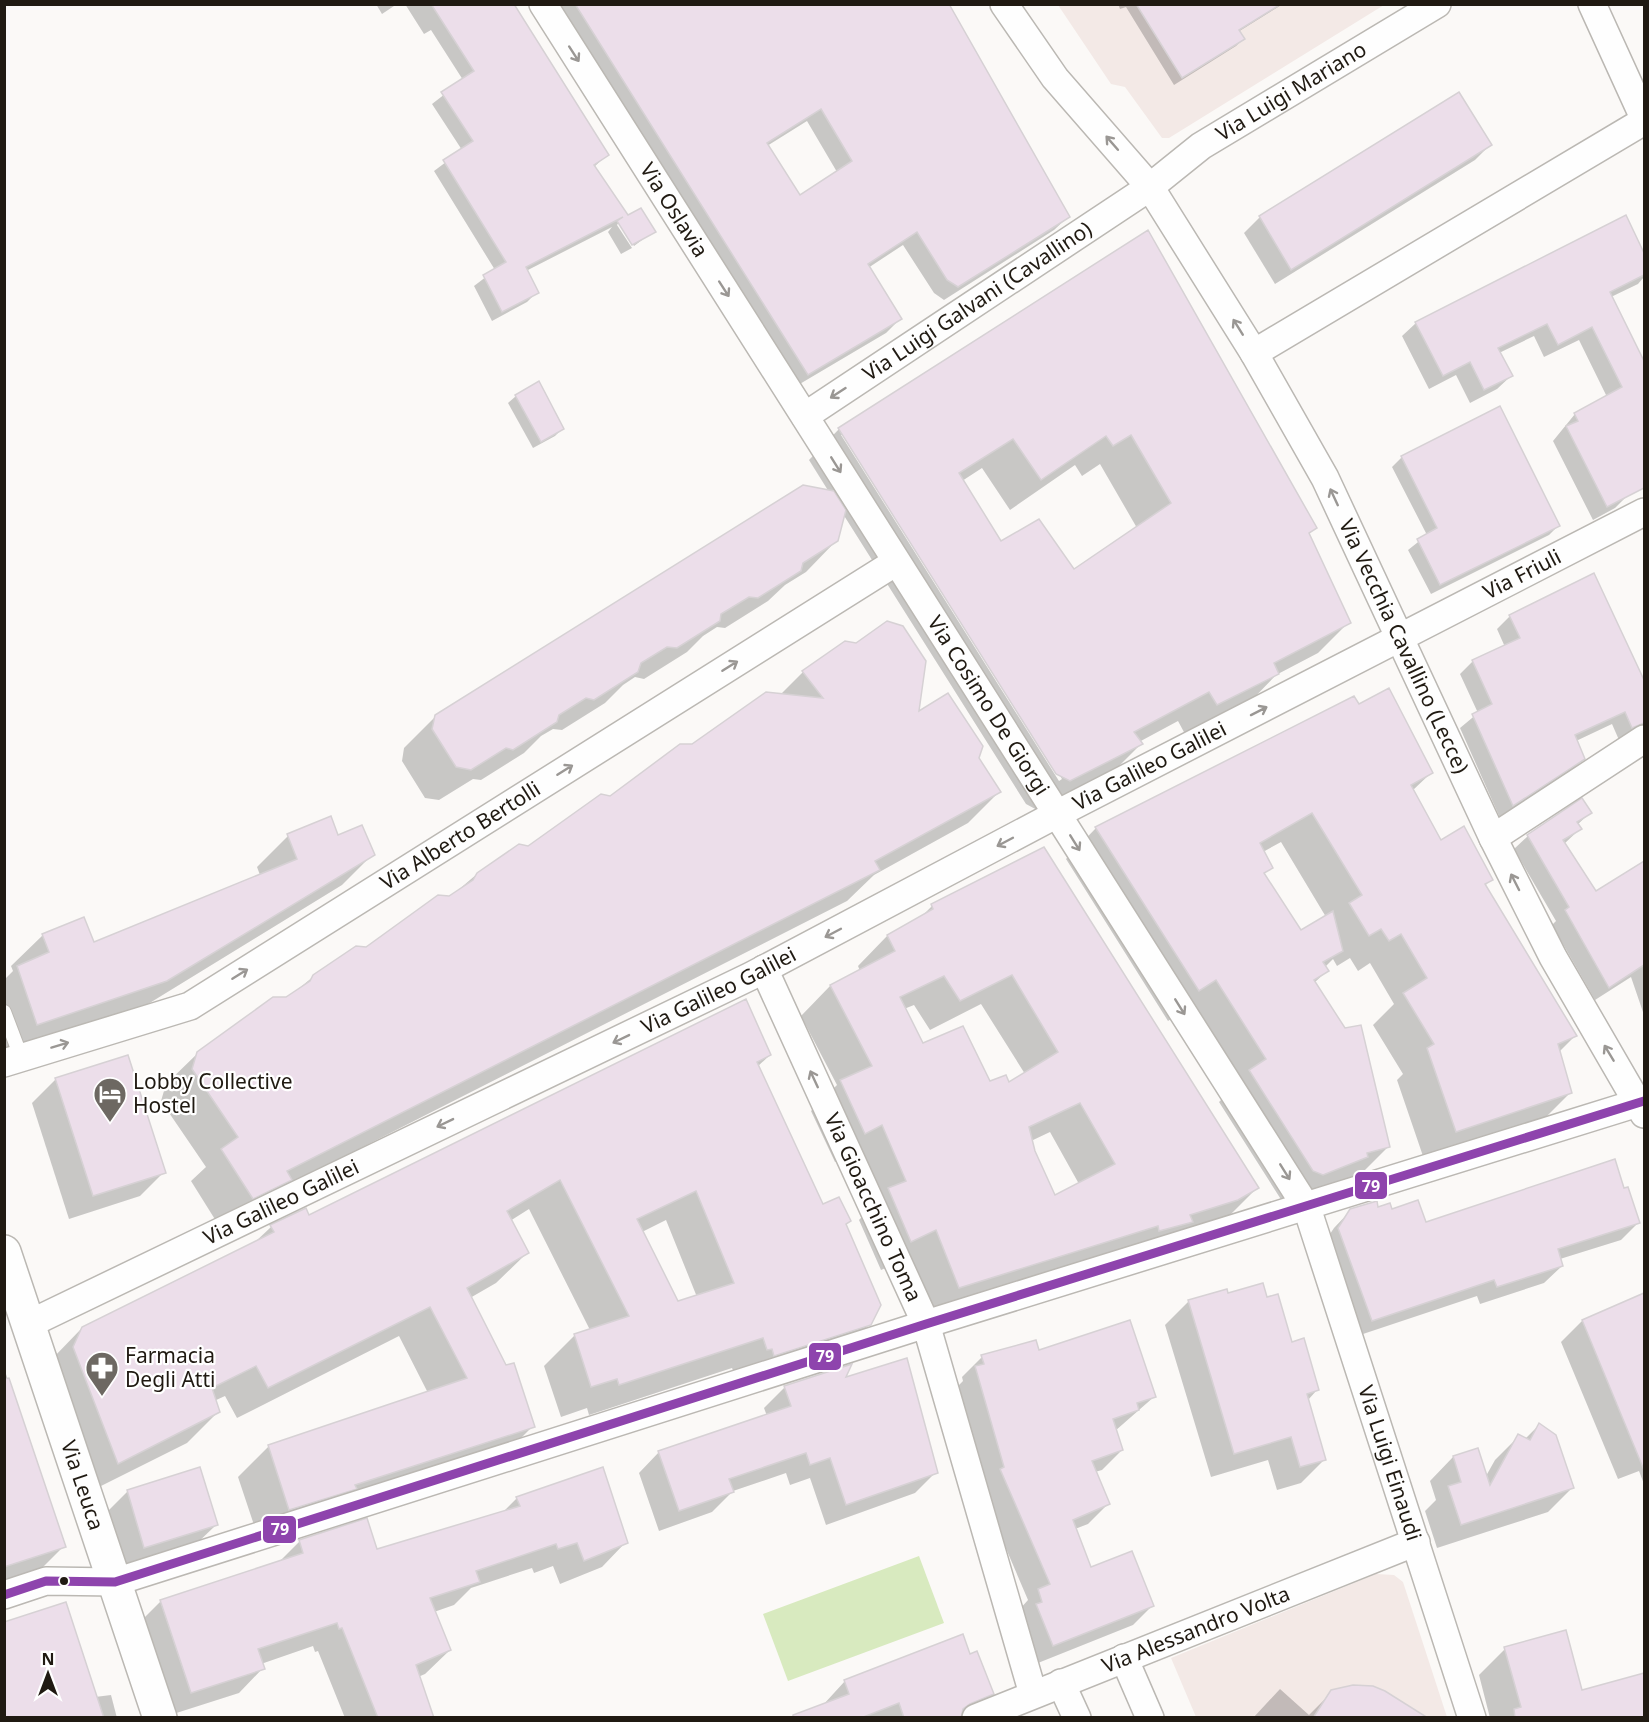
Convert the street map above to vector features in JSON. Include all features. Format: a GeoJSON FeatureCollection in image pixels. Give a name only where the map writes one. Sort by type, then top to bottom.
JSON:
{"type":"FeatureCollection","features":[{"type":"Feature","properties":{"kind":"main road","name":"Via Leuca"},"geometry":{"type":"LineString","coordinates":[[4,1252],[160,1718]]}},
{"type":"Feature","properties":{"kind":"street","name":"Via Oslavia"},"geometry":{"type":"LineString","coordinates":[[543,4],[805,416]]}},
{"type":"Feature","properties":{"kind":"street","name":"Via Vecchia Cavallino (Lecce)"},"geometry":{"type":"LineString","coordinates":[[1004,4],[1055,78],[1150,188],[1254,353],[1325,478],[1493,838],[1552,957],[1643,1106]]}},
{"type":"Feature","properties":{"kind":"street","name":"Via Luigi Mariano"},"geometry":{"type":"LineString","coordinates":[[1150,188],[1201,146],[1437,4]]}},
{"type":"Feature","properties":{"kind":"street"},"geometry":{"type":"LineString","coordinates":[[1254,353],[1644,119],[1592,4]]}},
{"type":"Feature","properties":{"kind":"street","name":"Via Luigi Galvani (Cavallino)"},"geometry":{"type":"LineString","coordinates":[[805,416],[1150,188]]}},
{"type":"Feature","properties":{"kind":"street","name":"Via Cosimo De Giorgi"},"geometry":{"type":"LineString","coordinates":[[805,416],[1307,1208]]}},
{"type":"Feature","properties":{"kind":"street","name":"Via Friuli"},"geometry":{"type":"LineString","coordinates":[[1401,639],[1644,512]]}},
{"type":"Feature","properties":{"kind":"street","name":"Via Alberto Bertolli"},"geometry":{"type":"LineString","coordinates":[[13,1060],[190,1006],[896,562]]}},
{"type":"Feature","properties":{"kind":"street","name":"Via Galileo Galilei"},"geometry":{"type":"LineString","coordinates":[[29,1324],[764,969],[1057,814],[1401,639]]}},
{"type":"Feature","properties":{"kind":"street"},"geometry":{"type":"LineString","coordinates":[[1493,838],[1644,739]]}},
{"type":"Feature","properties":{"kind":"street","name":"Via Gioacchino Toma"},"geometry":{"type":"LineString","coordinates":[[764,969],[926,1324],[1033,1694]]}},
{"type":"Feature","properties":{"kind":"street"},"geometry":{"type":"LineString","coordinates":[[4,1595],[46,1581],[115,1582],[926,1324],[1643,1106]]}},
{"type":"Feature","properties":{"kind":"street","name":"Via Luigi Einaudi"},"geometry":{"type":"LineString","coordinates":[[1307,1208],[1472,1718]]}},
{"type":"Feature","properties":{"kind":"street","name":"Via Alessandro Volta"},"geometry":{"type":"LineString","coordinates":[[976,1718],[1416,1542]]}},
{"type":"Feature","properties":{"kind":"street"},"geometry":{"type":"LineString","coordinates":[[1124,1658],[1150,1718]]}},
{"type":"Feature","properties":{"kind":"street"},"geometry":{"type":"LineString","coordinates":[[1061,1683],[1077,1718]]}},
{"type":"Feature","properties":{"kind":"lane"},"geometry":{"type":"LineString","coordinates":[[4,1011],[13,1060]]}},
{"type":"Feature","properties":{"kind":"shaded area"},"geometry":{"type":"Polygon","coordinates":[[[1058,5],[1384,5],[1169,138],[1162,138],[1125,87],[1111,84],[1058,5]]]}},
{"type":"Feature","properties":{"kind":"shaded area"},"geometry":{"type":"Polygon","coordinates":[[[1376,1574],[1394,1575],[1403,1582],[1447,1717],[1196,1717],[1171,1658],[1376,1574]]]}},
{"type":"Feature","properties":{"kind":"green space"},"geometry":{"type":"Polygon","coordinates":[[[919,1556],[944,1623],[788,1681],[763,1614],[919,1556]]]}},
{"type":"Feature","properties":{"kind":"building"},"geometry":{"type":"Polygon","coordinates":[[[431,4],[514,4],[609,155],[594,165],[628,215],[641,208],[656,232],[632,245],[617,221],[623,217],[526,267],[539,293],[502,312],[483,275],[506,262],[443,160],[473,141],[441,92],[474,71],[431,4]]]}},
{"type":"Feature","properties":{"kind":"building"},"geometry":{"type":"Polygon","coordinates":[[[575,4],[949,4],[1070,217],[958,287],[947,280],[917,232],[868,264],[902,319],[808,375],[575,4]],[[821,109],[767,143],[800,195],[852,161],[821,109]]]}},
{"type":"Feature","properties":{"kind":"building"},"geometry":{"type":"Polygon","coordinates":[[[1136,4],[1281,4],[1239,30],[1245,39],[1182,78],[1136,4]]]}},
{"type":"Feature","properties":{"kind":"building"},"geometry":{"type":"Polygon","coordinates":[[[1459,92],[1492,145],[1291,270],[1259,216],[1459,92]]]}},
{"type":"Feature","properties":{"kind":"building"},"geometry":{"type":"Polygon","coordinates":[[[1626,215],[1644,253],[1644,275],[1610,292],[1644,361],[1644,488],[1607,507],[1566,426],[1578,421],[1574,413],[1622,387],[1592,327],[1558,345],[1547,324],[1498,348],[1513,376],[1484,390],[1470,362],[1443,376],[1415,322],[1626,215]]]}},
{"type":"Feature","properties":{"kind":"building"},"geometry":{"type":"Polygon","coordinates":[[[1148,230],[1317,528],[1309,533],[1351,623],[1274,663],[1279,674],[1217,705],[1209,692],[1134,732],[1143,744],[1070,781],[1056,774],[838,428],[1148,230]],[[1131,435],[1113,446],[1106,436],[1041,480],[1013,439],[959,473],[1001,541],[1039,519],[1074,569],[1171,503],[1131,435]]]}},
{"type":"Feature","properties":{"kind":"building"},"geometry":{"type":"Polygon","coordinates":[[[539,381],[564,429],[541,442],[515,395],[539,381]]]}},
{"type":"Feature","properties":{"kind":"building"},"geometry":{"type":"Polygon","coordinates":[[[1500,406],[1560,526],[1440,585],[1417,539],[1437,528],[1401,456],[1500,406]]]}},
{"type":"Feature","properties":{"kind":"building"},"geometry":{"type":"Polygon","coordinates":[[[803,485],[834,491],[846,510],[838,541],[803,563],[801,571],[758,598],[749,597],[721,614],[720,621],[677,648],[667,647],[641,663],[638,672],[594,700],[586,698],[559,715],[557,722],[513,750],[506,748],[471,770],[456,767],[432,729],[435,715],[803,485]]]}},
{"type":"Feature","properties":{"kind":"building"},"geometry":{"type":"Polygon","coordinates":[[[1594,573],[1644,680],[1644,723],[1632,728],[1625,712],[1575,735],[1585,759],[1513,806],[1472,714],[1492,704],[1472,660],[1520,638],[1509,615],[1594,573]]]}},
{"type":"Feature","properties":{"kind":"building"},"geometry":{"type":"Polygon","coordinates":[[[887,621],[903,626],[926,661],[919,711],[948,693],[983,746],[979,758],[1001,792],[875,861],[880,870],[287,1171],[292,1180],[253,1199],[221,1149],[238,1137],[192,1069],[197,1052],[273,997],[286,997],[310,981],[313,975],[356,946],[366,947],[438,895],[449,896],[519,844],[528,846],[601,794],[610,796],[680,744],[692,744],[766,692],[823,698],[802,671],[845,641],[856,643],[887,621]]]}},
{"type":"Feature","properties":{"kind":"building"},"geometry":{"type":"Polygon","coordinates":[[[1389,688],[1433,773],[1411,785],[1441,840],[1464,826],[1493,880],[1485,884],[1577,1036],[1558,1044],[1572,1093],[1456,1132],[1427,1048],[1434,1044],[1403,993],[1427,978],[1401,934],[1389,941],[1381,929],[1369,936],[1349,903],[1362,895],[1312,813],[1260,843],[1273,868],[1264,873],[1301,930],[1333,911],[1343,951],[1323,962],[1329,971],[1314,980],[1345,1028],[1361,1025],[1390,1147],[1367,1153],[1368,1157],[1323,1175],[1313,1171],[1249,1070],[1266,1059],[1216,980],[1199,991],[1095,827],[1354,696],[1359,704],[1389,688]]]}},
{"type":"Feature","properties":{"kind":"building"},"geometry":{"type":"Polygon","coordinates":[[[1582,798],[1592,813],[1577,822],[1582,829],[1563,840],[1596,891],[1644,861],[1644,965],[1609,988],[1565,910],[1569,907],[1527,835],[1582,798]]]}},
{"type":"Feature","properties":{"kind":"building"},"geometry":{"type":"Polygon","coordinates":[[[331,816],[338,835],[362,825],[375,855],[167,981],[37,1025],[17,966],[49,952],[42,934],[84,917],[94,942],[297,859],[287,834],[331,816]]]}},
{"type":"Feature","properties":{"kind":"building"},"geometry":{"type":"Polygon","coordinates":[[[1044,847],[1259,1188],[1238,1200],[1190,1215],[1193,1222],[1159,1231],[1158,1226],[959,1288],[936,1230],[911,1242],[888,1188],[906,1181],[882,1125],[865,1134],[840,1080],[872,1066],[830,985],[895,951],[887,935],[933,909],[931,904],[1044,847]],[[1012,975],[960,1001],[944,976],[900,997],[923,1043],[963,1026],[990,1081],[1006,1075],[1009,1082],[1058,1052],[1012,975]],[[1080,1103],[1029,1127],[1035,1151],[1055,1195],[1115,1164],[1080,1103]]]}},
{"type":"Feature","properties":{"kind":"building"},"geometry":{"type":"Polygon","coordinates":[[[746,999],[771,1055],[757,1062],[823,1204],[839,1197],[851,1221],[846,1224],[881,1305],[871,1325],[774,1356],[772,1349],[767,1350],[763,1338],[619,1385],[617,1379],[591,1387],[574,1334],[629,1316],[560,1180],[507,1211],[529,1253],[467,1288],[506,1365],[514,1363],[535,1427],[355,1485],[357,1489],[289,1510],[268,1445],[467,1378],[430,1307],[268,1388],[256,1366],[212,1388],[220,1412],[118,1464],[73,1347],[82,1327],[274,1232],[270,1225],[306,1208],[309,1215],[746,999]],[[696,1191],[637,1219],[678,1301],[734,1283],[696,1191]]]}},
{"type":"Feature","properties":{"kind":"building"},"geometry":{"type":"Polygon","coordinates":[[[128,1055],[166,1173],[93,1196],[55,1078],[128,1055]]]}},
{"type":"Feature","properties":{"kind":"building"},"geometry":{"type":"Polygon","coordinates":[[[1615,1159],[1624,1188],[1628,1187],[1640,1223],[1558,1249],[1563,1266],[1497,1287],[1494,1280],[1372,1321],[1338,1228],[1350,1209],[1377,1201],[1378,1207],[1390,1203],[1392,1209],[1418,1200],[1426,1222],[1615,1159]]]}},
{"type":"Feature","properties":{"kind":"building"},"geometry":{"type":"Polygon","coordinates":[[[1263,1283],[1267,1297],[1278,1294],[1292,1342],[1304,1338],[1319,1390],[1307,1394],[1326,1460],[1300,1467],[1291,1437],[1234,1454],[1188,1300],[1227,1289],[1228,1293],[1263,1283]]]}},
{"type":"Feature","properties":{"kind":"building"},"geometry":{"type":"Polygon","coordinates":[[[1644,1293],[1644,1470],[1582,1320],[1644,1293]]]}},
{"type":"Feature","properties":{"kind":"building"},"geometry":{"type":"Polygon","coordinates":[[[1130,1320],[1156,1397],[1137,1403],[1139,1410],[1113,1419],[1123,1450],[1092,1461],[1110,1504],[1073,1520],[1091,1567],[1132,1551],[1154,1606],[1053,1646],[1036,1604],[1042,1602],[1038,1589],[1050,1584],[1000,1469],[1004,1467],[975,1366],[984,1364],[981,1355],[1036,1340],[1039,1350],[1130,1320]]]}},
{"type":"Feature","properties":{"kind":"building"},"geometry":{"type":"Polygon","coordinates":[[[907,1358],[938,1473],[846,1505],[830,1458],[810,1465],[806,1453],[729,1479],[734,1492],[679,1511],[658,1451],[791,1406],[784,1386],[852,1364],[846,1377],[907,1358]]]}},
{"type":"Feature","properties":{"kind":"building"},"geometry":{"type":"Polygon","coordinates":[[[9,1378],[66,1547],[4,1567],[4,1379],[9,1378]]]}},
{"type":"Feature","properties":{"kind":"building"},"geometry":{"type":"Polygon","coordinates":[[[1539,1423],[1556,1435],[1574,1488],[1461,1525],[1448,1486],[1461,1482],[1453,1456],[1478,1448],[1490,1485],[1518,1434],[1530,1440],[1539,1423]]]}},
{"type":"Feature","properties":{"kind":"building"},"geometry":{"type":"Polygon","coordinates":[[[200,1467],[218,1525],[144,1548],[127,1490],[200,1467]]]}},
{"type":"Feature","properties":{"kind":"building"},"geometry":{"type":"Polygon","coordinates":[[[603,1467],[628,1543],[584,1561],[577,1543],[558,1549],[556,1544],[476,1571],[480,1582],[430,1598],[451,1650],[416,1665],[434,1718],[378,1718],[342,1628],[339,1629],[337,1623],[258,1649],[265,1669],[191,1693],[160,1600],[303,1553],[299,1540],[367,1518],[377,1549],[520,1506],[516,1497],[603,1467]]]}},
{"type":"Feature","properties":{"kind":"building"},"geometry":{"type":"Polygon","coordinates":[[[66,1602],[104,1718],[4,1718],[4,1622],[66,1602]]]}},
{"type":"Feature","properties":{"kind":"building"},"geometry":{"type":"Polygon","coordinates":[[[1566,1630],[1582,1690],[1644,1673],[1644,1718],[1515,1718],[1514,1709],[1521,1707],[1504,1647],[1566,1630]]]}},
{"type":"Feature","properties":{"kind":"building"},"geometry":{"type":"Polygon","coordinates":[[[963,1634],[970,1654],[977,1651],[994,1694],[963,1709],[961,1718],[904,1718],[899,1703],[861,1718],[793,1718],[793,1715],[849,1694],[844,1680],[963,1634]]]}},
{"type":"Feature","properties":{"kind":"building"},"geometry":{"type":"Polygon","coordinates":[[[1353,1685],[1373,1686],[1385,1691],[1428,1718],[1313,1718],[1331,1690],[1353,1685]]]}},
{"type":"Feature","properties":{"kind":"transit line","name":"79"},"geometry":{"type":"LineString","coordinates":[[4,1595],[46,1581],[115,1582],[926,1324],[1644,1101]]}},
{"type":"Feature","properties":{"kind":"place","name":"Lobby Collective Hostel"},"geometry":{"type":"Point","coordinates":[110,1123]}},
{"type":"Feature","properties":{"kind":"place","name":"Farmacia Degli Atti"},"geometry":{"type":"Point","coordinates":[102,1397]}}]}
